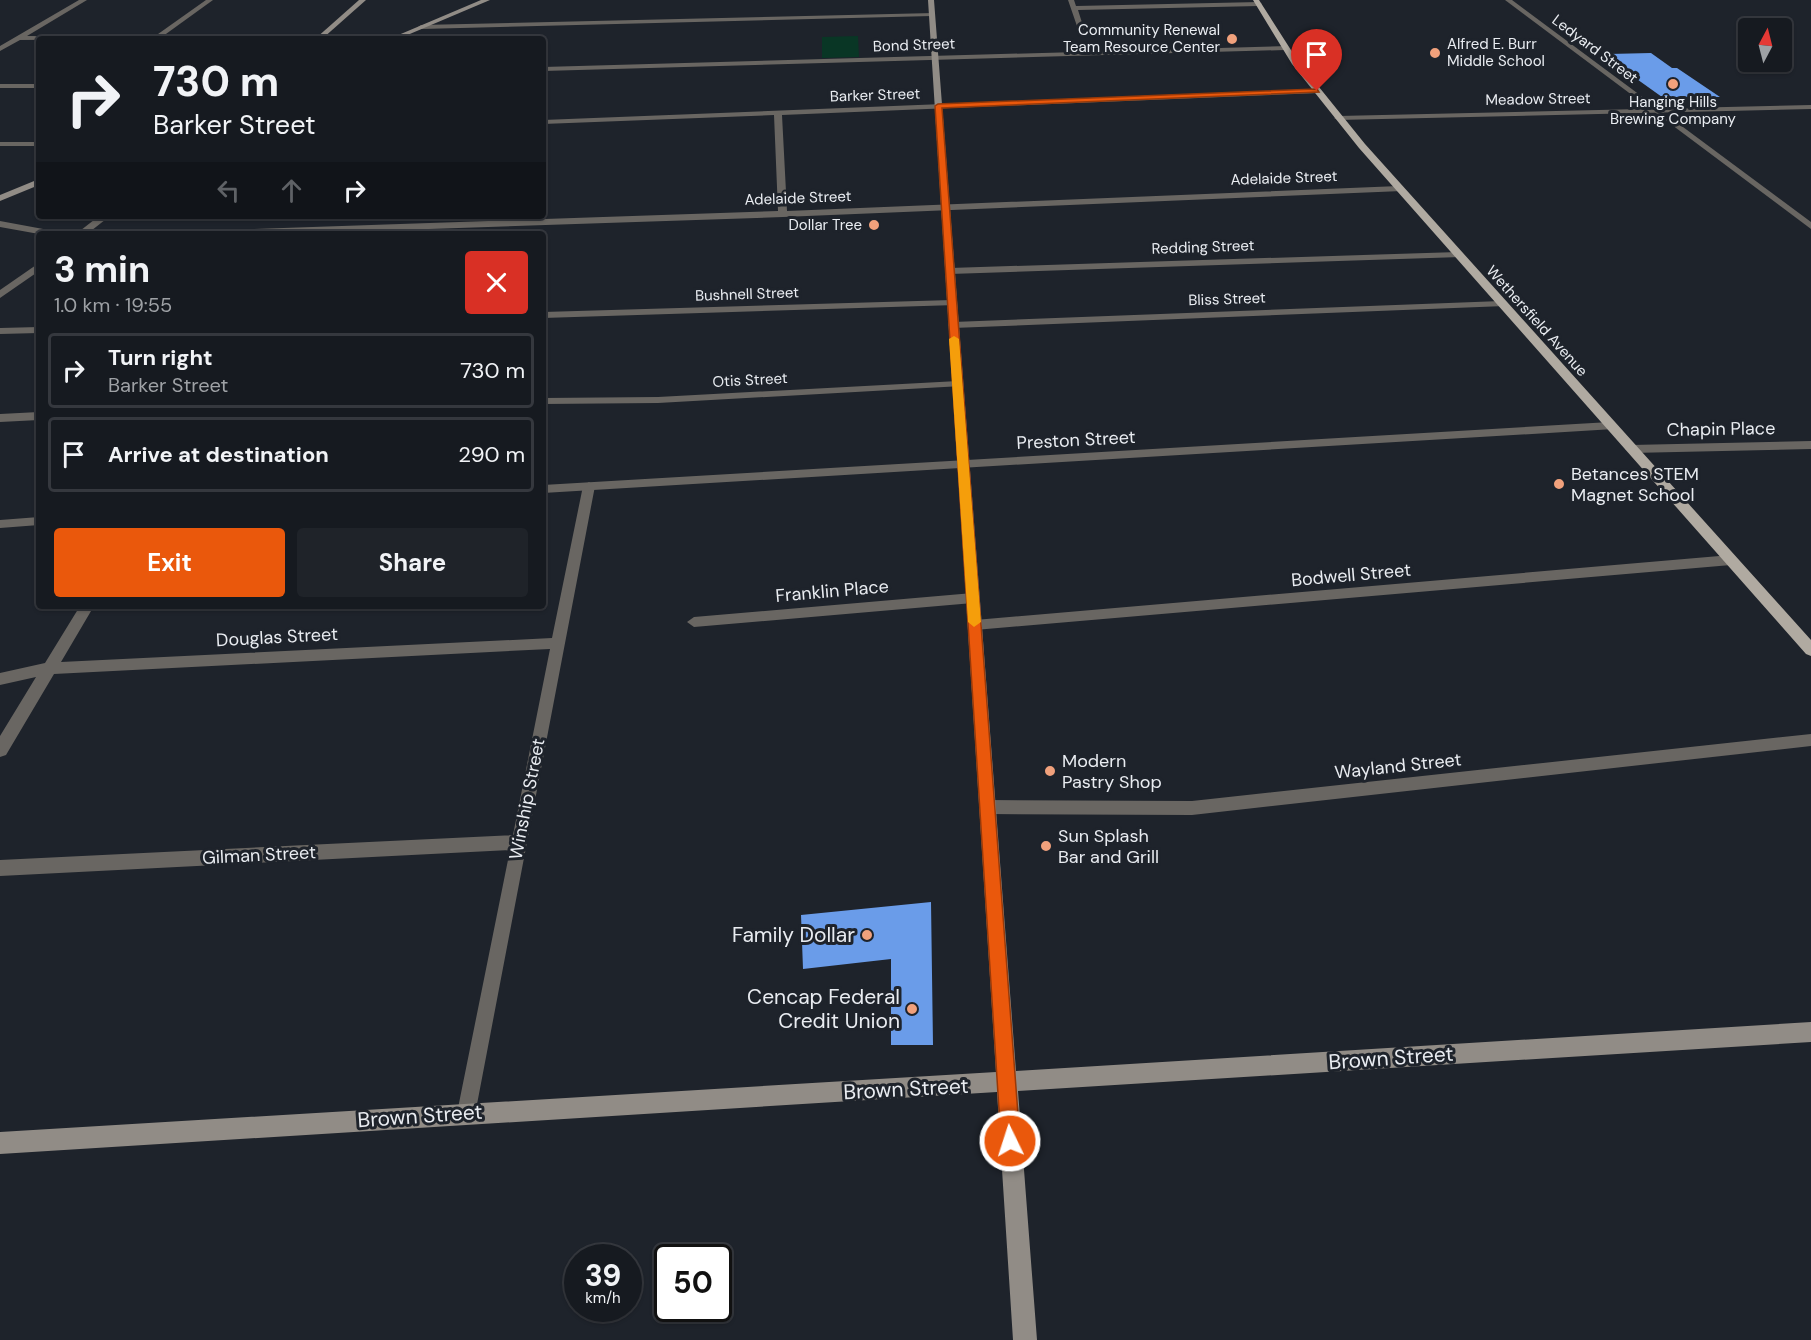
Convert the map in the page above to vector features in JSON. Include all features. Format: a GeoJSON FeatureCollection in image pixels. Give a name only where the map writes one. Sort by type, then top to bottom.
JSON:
{"type":"FeatureCollection","features":[{"type":"Feature","properties":{"kind":"main road"},"geometry":{"type":"LineString","coordinates":[[321,36],[363,0]]}},
{"type":"Feature","properties":{"kind":"main road"},"geometry":{"type":"LineString","coordinates":[[399,36],[487,0]]}},
{"type":"Feature","properties":{"kind":"main road"},"geometry":{"type":"LineString","coordinates":[[931,0],[1025,1340]]}},
{"type":"Feature","properties":{"kind":"main road","name":"Wethersfield Avenue"},"geometry":{"type":"LineString","coordinates":[[1258,2],[1286,48],[1338,118],[1811,650]]}},
{"type":"Feature","properties":{"kind":"main road"},"geometry":{"type":"LineString","coordinates":[[0,198],[36,183]]}},
{"type":"Feature","properties":{"kind":"main road","name":"Brown Street"},"geometry":{"type":"LineString","coordinates":[[0,1143],[1811,1032]]}},
{"type":"Feature","properties":{"kind":"street"},"geometry":{"type":"LineString","coordinates":[[0,49],[84,0]]}},
{"type":"Feature","properties":{"kind":"street"},"geometry":{"type":"LineString","coordinates":[[158,36],[210,0]]}},
{"type":"Feature","properties":{"kind":"street","name":"Ledyard Street"},"geometry":{"type":"LineString","coordinates":[[1508,0],[1811,226]]}},
{"type":"Feature","properties":{"kind":"street"},"geometry":{"type":"LineString","coordinates":[[1081,29],[1072,4],[1258,2]]}},
{"type":"Feature","properties":{"kind":"street"},"geometry":{"type":"LineString","coordinates":[[421,27],[932,14]]}},
{"type":"Feature","properties":{"kind":"street"},"geometry":{"type":"LineString","coordinates":[[19,38],[36,38]]}},
{"type":"Feature","properties":{"kind":"street","name":"Bond Street"},"geometry":{"type":"LineString","coordinates":[[546,69],[1286,48]]}},
{"type":"Feature","properties":{"kind":"street"},"geometry":{"type":"LineString","coordinates":[[0,86],[36,86]]}},
{"type":"Feature","properties":{"kind":"street","name":"Barker Street"},"geometry":{"type":"LineString","coordinates":[[546,122],[1317,91]]}},
{"type":"Feature","properties":{"kind":"street","name":"Meadow Street"},"geometry":{"type":"LineString","coordinates":[[1338,118],[1811,107]]}},
{"type":"Feature","properties":{"kind":"street"},"geometry":{"type":"LineString","coordinates":[[778,112],[783,214]]}},
{"type":"Feature","properties":{"kind":"street"},"geometry":{"type":"LineString","coordinates":[[0,144],[36,144]]}},
{"type":"Feature","properties":{"kind":"street","name":"Adelaide Street"},"geometry":{"type":"LineString","coordinates":[[287,231],[1399,189]]}},
{"type":"Feature","properties":{"kind":"street"},"geometry":{"type":"LineString","coordinates":[[85,231],[101,219]]}},
{"type":"Feature","properties":{"kind":"street"},"geometry":{"type":"LineString","coordinates":[[0,224],[38,231]]}},
{"type":"Feature","properties":{"kind":"street","name":"Redding Street"},"geometry":{"type":"LineString","coordinates":[[950,271],[1458,255]]}},
{"type":"Feature","properties":{"kind":"street"},"geometry":{"type":"LineString","coordinates":[[0,295],[36,268]]}},
{"type":"Feature","properties":{"kind":"street","name":"Bushnell Street"},"geometry":{"type":"LineString","coordinates":[[546,315],[952,303]]}},
{"type":"Feature","properties":{"kind":"street","name":"Bliss Street"},"geometry":{"type":"LineString","coordinates":[[953,325],[1502,304]]}},
{"type":"Feature","properties":{"kind":"street"},"geometry":{"type":"LineString","coordinates":[[0,331],[36,330]]}},
{"type":"Feature","properties":{"kind":"street","name":"Otis Street"},"geometry":{"type":"LineString","coordinates":[[546,401],[658,400],[958,384]]}},
{"type":"Feature","properties":{"kind":"street"},"geometry":{"type":"LineString","coordinates":[[0,418],[36,416]]}},
{"type":"Feature","properties":{"kind":"street","name":"Preston Street"},"geometry":{"type":"LineString","coordinates":[[546,489],[1610,426]]}},
{"type":"Feature","properties":{"kind":"street","name":"Chapin Place"},"geometry":{"type":"LineString","coordinates":[[1631,449],[1811,445]]}},
{"type":"Feature","properties":{"kind":"street","name":"Winship Street"},"geometry":{"type":"LineString","coordinates":[[467,1113],[588,486]]}},
{"type":"Feature","properties":{"kind":"street"},"geometry":{"type":"LineString","coordinates":[[0,524],[36,521]]}},
{"type":"Feature","properties":{"kind":"street","name":"Bodwell Street"},"geometry":{"type":"LineString","coordinates":[[975,625],[1731,560]]}},
{"type":"Feature","properties":{"kind":"street","name":"Franklin Place"},"geometry":{"type":"LineString","coordinates":[[694,622],[973,598]]}},
{"type":"Feature","properties":{"kind":"street"},"geometry":{"type":"LineString","coordinates":[[0,750],[85,609]]}},
{"type":"Feature","properties":{"kind":"street","name":"Douglas Street"},"geometry":{"type":"LineString","coordinates":[[0,680],[50,668],[558,643]]}},
{"type":"Feature","properties":{"kind":"street","name":"Wayland Street"},"geometry":{"type":"LineString","coordinates":[[987,807],[1192,808],[1811,740]]}},
{"type":"Feature","properties":{"kind":"street","name":"Gilman Street"},"geometry":{"type":"LineString","coordinates":[[0,868],[518,842]]}},
{"type":"Feature","properties":{"kind":"green space"},"geometry":{"type":"Polygon","coordinates":[[[858,36],[859,57],[822,58],[822,37],[858,36]]]}},
{"type":"Feature","properties":{"kind":"building","name":"Hanging Hills Brewing Company"},"geometry":{"type":"Polygon","coordinates":[[[1651,53],[1720,97],[1662,97],[1627,72],[1632,72],[1609,54],[1651,53]]]}},
{"type":"Feature","properties":{"kind":"building","name":"Family Dollar"},"geometry":{"type":"Polygon","coordinates":[[[931,902],[933,1045],[891,1045],[891,959],[803,969],[801,915],[931,902]]]}},
{"type":"Feature","properties":{"kind":"slow traffic"},"geometry":{"type":"LineString","coordinates":[[954,339],[974,622]]}},
{"type":"Feature","properties":{"kind":"place","name":"Community Renewal Team Resource Center"},"geometry":{"type":"Point","coordinates":[1232,39]}},
{"type":"Feature","properties":{"kind":"place","name":"Alfred E. Burr Middle School"},"geometry":{"type":"Point","coordinates":[1435,53]}},
{"type":"Feature","properties":{"kind":"place","name":"Hanging Hills Brewing Company"},"geometry":{"type":"Point","coordinates":[1673,84]}},
{"type":"Feature","properties":{"kind":"place","name":"Dollar Tree"},"geometry":{"type":"Point","coordinates":[874,225]}},
{"type":"Feature","properties":{"kind":"place","name":"Betances STEM Magnet School"},"geometry":{"type":"Point","coordinates":[1559,484]}},
{"type":"Feature","properties":{"kind":"place","name":"Modern Pastry Shop"},"geometry":{"type":"Point","coordinates":[1050,771]}},
{"type":"Feature","properties":{"kind":"place","name":"Sun Splash Bar and Grill"},"geometry":{"type":"Point","coordinates":[1046,846]}},
{"type":"Feature","properties":{"kind":"place","name":"Family Dollar"},"geometry":{"type":"Point","coordinates":[867,935]}},
{"type":"Feature","properties":{"kind":"place","name":"Cencap Federal Credit Union"},"geometry":{"type":"Point","coordinates":[912,1009]}},
{"type":"Feature","properties":{"kind":"route"},"geometry":{"type":"LineString","coordinates":[[1010,1141],[938,106],[1317,91]]}}]}
